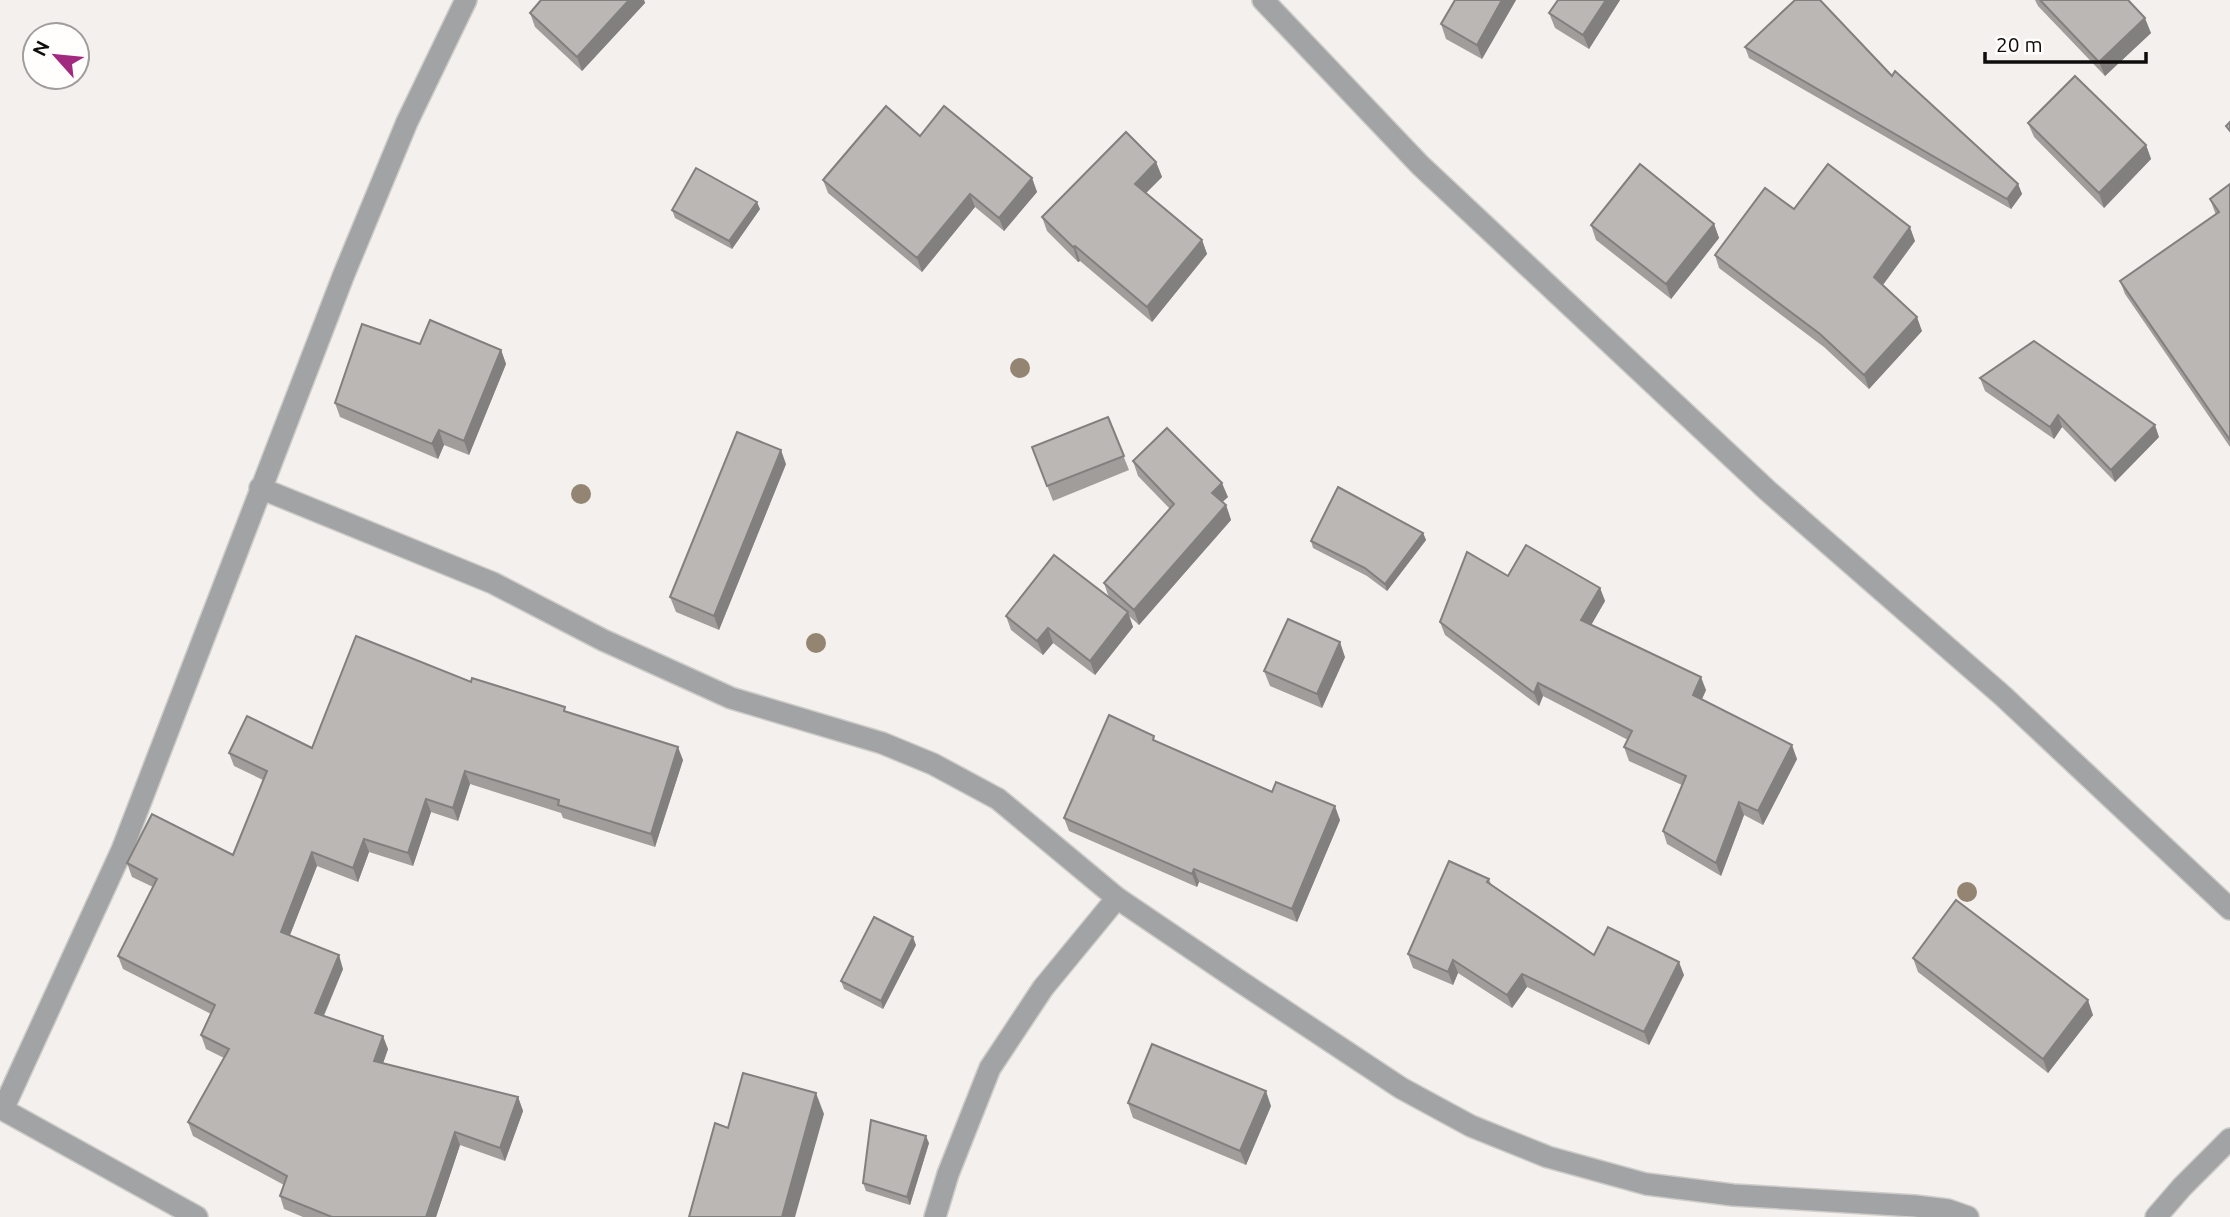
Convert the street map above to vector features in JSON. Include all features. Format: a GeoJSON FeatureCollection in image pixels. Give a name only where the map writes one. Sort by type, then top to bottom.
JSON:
{"type":"FeatureCollection","features":[{"type":"Feature","properties":{"kind":"street"},"geometry":{"type":"LineString","coordinates":[[197,1217],[1,1108],[122,850],[260,488],[407,122],[466,0]]}},
{"type":"Feature","properties":{"kind":"street"},"geometry":{"type":"LineString","coordinates":[[1263,0],[1420,165],[1768,491],[2003,696],[2230,909]]}},
{"type":"Feature","properties":{"kind":"street"},"geometry":{"type":"LineString","coordinates":[[260,488],[493,583],[603,640],[731,698],[882,743],[933,764],[998,799],[1117,898],[1401,1088],[1471,1126],[1548,1157],[1646,1184],[1733,1195],[1915,1206],[1948,1210],[1968,1217]]}},
{"type":"Feature","properties":{"kind":"street"},"geometry":{"type":"LineString","coordinates":[[935,1217],[948,1174],[990,1068],[1043,988],[1117,898]]}},
{"type":"Feature","properties":{"kind":"street"},"geometry":{"type":"LineString","coordinates":[[2157,1217],[2230,1139]]}},
{"type":"Feature","properties":{"kind":"building"},"geometry":{"type":"Polygon","coordinates":[[[541,0],[629,0],[577,57],[530,13],[541,0]]]}},
{"type":"Feature","properties":{"kind":"building"},"geometry":{"type":"Polygon","coordinates":[[[1455,0],[1502,0],[1477,45],[1441,24],[1455,0]]]}},
{"type":"Feature","properties":{"kind":"building"},"geometry":{"type":"Polygon","coordinates":[[[1558,0],[1606,0],[1583,35],[1549,13],[1558,0]]]}},
{"type":"Feature","properties":{"kind":"building"},"geometry":{"type":"Polygon","coordinates":[[[1795,0],[1820,0],[1892,76],[1895,71],[2018,184],[2007,199],[1745,47],[1795,0]]]}},
{"type":"Feature","properties":{"kind":"building"},"geometry":{"type":"Polygon","coordinates":[[[2040,0],[2128,0],[2145,18],[2099,62],[2040,0]]]}},
{"type":"Feature","properties":{"kind":"building"},"geometry":{"type":"Polygon","coordinates":[[[2075,76],[2146,145],[2099,193],[2028,123],[2075,76]]]}},
{"type":"Feature","properties":{"kind":"building"},"geometry":{"type":"Polygon","coordinates":[[[886,106],[920,136],[944,106],[1032,178],[999,218],[970,194],[917,258],[823,180],[886,106]]]}},
{"type":"Feature","properties":{"kind":"building"},"geometry":{"type":"Polygon","coordinates":[[[1126,132],[1156,162],[1135,184],[1202,240],[1147,307],[1073,247],[1042,217],[1126,132]]]}},
{"type":"Feature","properties":{"kind":"building"},"geometry":{"type":"Polygon","coordinates":[[[1640,164],[1714,224],[1666,284],[1591,225],[1640,164]]]}},
{"type":"Feature","properties":{"kind":"building"},"geometry":{"type":"Polygon","coordinates":[[[1828,164],[1910,227],[1874,277],[1917,317],[1864,375],[1820,334],[1715,255],[1765,188],[1794,209],[1828,164]]]}},
{"type":"Feature","properties":{"kind":"building"},"geometry":{"type":"Polygon","coordinates":[[[696,168],[757,202],[729,241],[672,210],[696,168]]]}},
{"type":"Feature","properties":{"kind":"building"},"geometry":{"type":"Polygon","coordinates":[[[2230,184],[2230,440],[2120,281],[2219,212],[2210,199],[2230,184]]]}},
{"type":"Feature","properties":{"kind":"building"},"geometry":{"type":"Polygon","coordinates":[[[430,320],[501,350],[464,441],[439,430],[432,444],[335,403],[362,324],[420,344],[430,320]]]}},
{"type":"Feature","properties":{"kind":"building"},"geometry":{"type":"Polygon","coordinates":[[[2034,341],[2155,425],[2111,470],[2058,415],[2050,427],[1980,378],[2034,341]]]}},
{"type":"Feature","properties":{"kind":"building"},"geometry":{"type":"Polygon","coordinates":[[[1108,417],[1124,456],[1047,486],[1032,447],[1108,417]]]}},
{"type":"Feature","properties":{"kind":"building"},"geometry":{"type":"Polygon","coordinates":[[[1167,428],[1222,483],[1212,493],[1226,505],[1134,610],[1104,583],[1174,504],[1133,461],[1167,428]]]}},
{"type":"Feature","properties":{"kind":"building"},"geometry":{"type":"Polygon","coordinates":[[[737,432],[781,450],[714,616],[670,597],[737,432]]]}},
{"type":"Feature","properties":{"kind":"building"},"geometry":{"type":"Polygon","coordinates":[[[1338,487],[1423,533],[1385,584],[1365,568],[1311,541],[1338,487]]]}},
{"type":"Feature","properties":{"kind":"building"},"geometry":{"type":"Polygon","coordinates":[[[1526,545],[1600,588],[1581,620],[1701,677],[1693,695],[1792,745],[1758,811],[1739,802],[1716,863],[1663,831],[1686,776],[1624,747],[1632,731],[1538,683],[1534,693],[1440,622],[1467,552],[1508,576],[1526,545]]]}},
{"type":"Feature","properties":{"kind":"building"},"geometry":{"type":"Polygon","coordinates":[[[1054,555],[1128,612],[1090,661],[1048,628],[1037,641],[1006,616],[1054,555]]]}},
{"type":"Feature","properties":{"kind":"building"},"geometry":{"type":"Polygon","coordinates":[[[1288,619],[1340,642],[1317,694],[1264,671],[1288,619]]]}},
{"type":"Feature","properties":{"kind":"building"},"geometry":{"type":"Polygon","coordinates":[[[356,636],[471,682],[472,678],[565,707],[564,711],[678,747],[651,834],[558,805],[559,800],[465,771],[453,808],[426,799],[408,853],[364,839],[353,868],[312,852],[281,932],[339,955],[315,1013],[383,1036],[374,1061],[518,1097],[500,1148],[455,1132],[426,1217],[332,1217],[280,1196],[287,1176],[188,1122],[229,1049],[201,1035],[215,1005],[118,956],[157,879],[127,863],[152,814],[233,855],[267,771],[229,753],[247,716],[312,748],[356,636]]]}},
{"type":"Feature","properties":{"kind":"building"},"geometry":{"type":"Polygon","coordinates":[[[1109,715],[1154,736],[1153,740],[1272,792],[1276,782],[1335,806],[1292,909],[1194,869],[1192,874],[1064,818],[1109,715]]]}},
{"type":"Feature","properties":{"kind":"building"},"geometry":{"type":"Polygon","coordinates":[[[1449,861],[1489,879],[1487,882],[1594,955],[1608,927],[1679,962],[1644,1032],[1522,974],[1507,995],[1453,960],[1448,972],[1408,954],[1449,861]]]}},
{"type":"Feature","properties":{"kind":"building"},"geometry":{"type":"Polygon","coordinates":[[[1956,900],[2088,1000],[2043,1059],[1913,958],[1956,900]]]}},
{"type":"Feature","properties":{"kind":"building"},"geometry":{"type":"Polygon","coordinates":[[[874,917],[913,937],[881,1001],[841,981],[874,917]]]}},
{"type":"Feature","properties":{"kind":"building"},"geometry":{"type":"Polygon","coordinates":[[[1152,1044],[1266,1091],[1240,1151],[1128,1103],[1152,1044]]]}},
{"type":"Feature","properties":{"kind":"building"},"geometry":{"type":"Polygon","coordinates":[[[743,1073],[816,1093],[782,1217],[689,1217],[715,1123],[728,1128],[743,1073]]]}},
{"type":"Feature","properties":{"kind":"building"},"geometry":{"type":"Polygon","coordinates":[[[871,1120],[926,1136],[907,1197],[863,1183],[871,1120]]]}}]}
